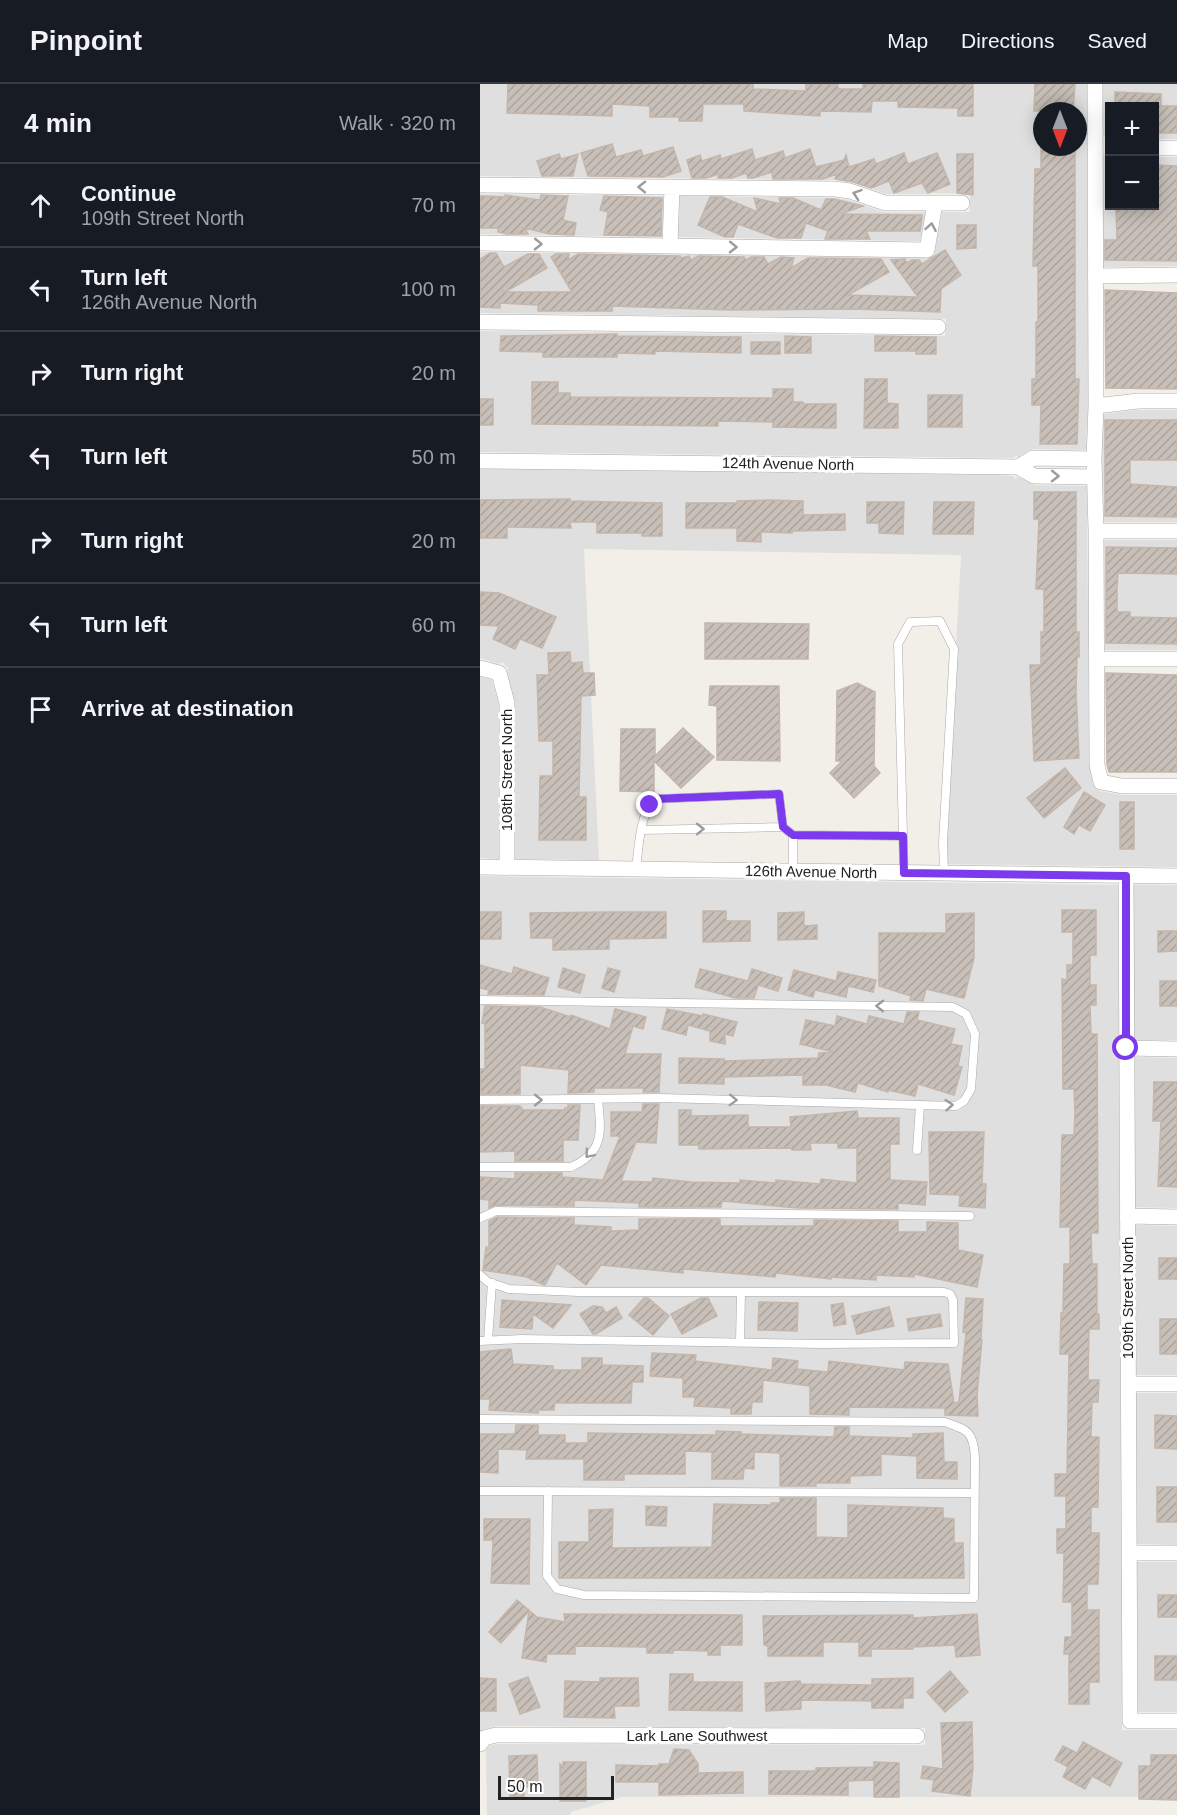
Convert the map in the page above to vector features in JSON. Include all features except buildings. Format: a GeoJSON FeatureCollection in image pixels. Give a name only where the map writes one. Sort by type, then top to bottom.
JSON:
{"type":"FeatureCollection","features":[{"type":"Feature","properties":{"kind":"street"},"geometry":{"type":"LineString","coordinates":[[1095,84],[1102,145],[1095,276],[1094,477],[1097,765],[1101,782],[1122,786],[1177,786]]}},
{"type":"Feature","properties":{"kind":"street"},"geometry":{"type":"LineString","coordinates":[[1159,148],[1177,148]]}},
{"type":"Feature","properties":{"kind":"street"},"geometry":{"type":"LineString","coordinates":[[480,185],[835,189],[850,191],[885,203],[962,203]]}},
{"type":"Feature","properties":{"kind":"street"},"geometry":{"type":"LineString","coordinates":[[670,246],[672,187]]}},
{"type":"Feature","properties":{"kind":"street"},"geometry":{"type":"LineString","coordinates":[[480,243],[927,250],[935,203]]}},
{"type":"Feature","properties":{"kind":"street"},"geometry":{"type":"LineString","coordinates":[[1095,276],[1177,275]]}},
{"type":"Feature","properties":{"kind":"street"},"geometry":{"type":"LineString","coordinates":[[480,322],[938,327]]}},
{"type":"Feature","properties":{"kind":"street"},"geometry":{"type":"LineString","coordinates":[[1096,406],[1138,401],[1177,401]]}},
{"type":"Feature","properties":{"kind":"street","name":"124th Avenue North"},"geometry":{"type":"LineString","coordinates":[[480,460],[1018,467],[1034,458],[1094,459]]}},
{"type":"Feature","properties":{"kind":"street"},"geometry":{"type":"LineString","coordinates":[[1018,467],[1034,476],[1094,477]]}},
{"type":"Feature","properties":{"kind":"street"},"geometry":{"type":"LineString","coordinates":[[1096,531],[1177,531]]}},
{"type":"Feature","properties":{"kind":"street"},"geometry":{"type":"LineString","coordinates":[[1097,659],[1177,659]]}},
{"type":"Feature","properties":{"kind":"street","name":"108th Street North"},"geometry":{"type":"LineString","coordinates":[[480,668],[499,673],[507,703],[507,867]]}},
{"type":"Feature","properties":{"kind":"street","name":"126th Avenue North"},"geometry":{"type":"LineString","coordinates":[[480,867],[1177,876]]}},
{"type":"Feature","properties":{"kind":"street","name":"109th Street North"},"geometry":{"type":"LineString","coordinates":[[1126,876],[1130,1721],[1177,1721]]}},
{"type":"Feature","properties":{"kind":"street"},"geometry":{"type":"LineString","coordinates":[[1126,1048],[1177,1049]]}},
{"type":"Feature","properties":{"kind":"street"},"geometry":{"type":"LineString","coordinates":[[1127,1216],[1177,1217]]}},
{"type":"Feature","properties":{"kind":"street"},"geometry":{"type":"LineString","coordinates":[[1128,1384],[1177,1384]]}},
{"type":"Feature","properties":{"kind":"street"},"geometry":{"type":"LineString","coordinates":[[1129,1553],[1177,1554]]}},
{"type":"Feature","properties":{"kind":"street","name":"Lark Lane Southwest"},"geometry":{"type":"LineString","coordinates":[[480,1744],[484,1738],[496,1735],[917,1736]]}},
{"type":"Feature","properties":{"kind":"lane"},"geometry":{"type":"LineString","coordinates":[[904,873],[898,644],[910,622],[940,621],[954,650],[943,842],[944,873]]}},
{"type":"Feature","properties":{"kind":"lane"},"geometry":{"type":"LineString","coordinates":[[636,869],[642,831],[654,799],[779,794],[783,827]]}},
{"type":"Feature","properties":{"kind":"lane"},"geometry":{"type":"LineString","coordinates":[[642,831],[783,827],[793,835],[903,836]]}},
{"type":"Feature","properties":{"kind":"lane"},"geometry":{"type":"LineString","coordinates":[[793,835],[793,871]]}},
{"type":"Feature","properties":{"kind":"lane"},"geometry":{"type":"LineString","coordinates":[[480,1000],[953,1007],[966,1014],[975,1034],[971,1089],[964,1101],[956,1106],[660,1098],[480,1100]]}},
{"type":"Feature","properties":{"kind":"lane"},"geometry":{"type":"LineString","coordinates":[[480,1167],[571,1167],[585,1161],[594,1151],[601,1132],[598,1099]]}},
{"type":"Feature","properties":{"kind":"lane"},"geometry":{"type":"LineString","coordinates":[[917,1150],[920,1105]]}},
{"type":"Feature","properties":{"kind":"lane"},"geometry":{"type":"LineString","coordinates":[[480,1218],[496,1211],[970,1216]]}},
{"type":"Feature","properties":{"kind":"lane"},"geometry":{"type":"LineString","coordinates":[[480,1275],[492,1283],[509,1288],[579,1292],[944,1292],[950,1294],[953,1299],[954,1343],[484,1340],[492,1283]]}},
{"type":"Feature","properties":{"kind":"lane"},"geometry":{"type":"LineString","coordinates":[[740,1343],[741,1292]]}},
{"type":"Feature","properties":{"kind":"lane"},"geometry":{"type":"LineString","coordinates":[[480,1419],[945,1422],[965,1429],[973,1438],[974,1598],[584,1595],[557,1589],[547,1576],[548,1491]]}},
{"type":"Feature","properties":{"kind":"lane"},"geometry":{"type":"LineString","coordinates":[[480,1491],[974,1493]]}},
{"type":"Feature","properties":{"kind":"shaded area"},"geometry":{"type":"Polygon","coordinates":[[[480,84],[1087,84],[1088,406],[1086,450],[1032,449],[1014,458],[480,452],[480,331],[945,336],[946,319],[480,313],[480,252],[927,258],[935,251],[942,212],[970,212],[970,194],[886,194],[853,182],[480,176],[480,84]]]}},
{"type":"Feature","properties":{"kind":"shaded area"},"geometry":{"type":"Polygon","coordinates":[[[1103,84],[1177,84],[1177,139],[1159,139],[1159,102],[1105,102],[1105,137],[1103,137],[1103,84]]]}},
{"type":"Feature","properties":{"kind":"shaded area"},"geometry":{"type":"Polygon","coordinates":[[[1103,154],[1105,154],[1105,210],[1159,210],[1159,157],[1177,157],[1177,266],[1103,267],[1103,154]]]}},
{"type":"Feature","properties":{"kind":"shaded area"},"geometry":{"type":"Polygon","coordinates":[[[480,194],[664,196],[662,237],[480,234],[480,194]]]}},
{"type":"Feature","properties":{"kind":"shaded area"},"geometry":{"type":"Polygon","coordinates":[[[680,196],[835,198],[849,200],[883,212],[926,212],[920,241],[678,237],[680,196]]]}},
{"type":"Feature","properties":{"kind":"shaded area"},"geometry":{"type":"Polygon","coordinates":[[[1138,410],[1177,410],[1177,522],[1104,522],[1103,414],[1138,410]]]}},
{"type":"Feature","properties":{"kind":"shaded area"},"geometry":{"type":"Polygon","coordinates":[[[480,469],[997,475],[1014,476],[1015,479],[1018,477],[1034,485],[1087,486],[1089,765],[1093,784],[1100,791],[1122,795],[1177,795],[1177,867],[944,864],[961,555],[584,549],[599,860],[515,859],[515,703],[507,673],[508,667],[504,662],[498,664],[480,658],[480,469]]]}},
{"type":"Feature","properties":{"kind":"shaded area"},"geometry":{"type":"Polygon","coordinates":[[[1104,540],[1177,540],[1177,650],[1105,650],[1104,540]]]}},
{"type":"Feature","properties":{"kind":"shaded area"},"geometry":{"type":"Polygon","coordinates":[[[480,677],[492,680],[499,705],[499,859],[480,858],[480,677]]]}},
{"type":"Feature","properties":{"kind":"shaded area"},"geometry":{"type":"Polygon","coordinates":[[[480,876],[1118,885],[1122,1730],[1177,1730],[1177,1797],[622,1797],[571,1812],[570,1815],[487,1815],[486,1749],[496,1744],[925,1745],[925,1728],[496,1726],[480,1731],[480,876]]]}},
{"type":"Feature","properties":{"kind":"shaded area"},"geometry":{"type":"Polygon","coordinates":[[[1134,885],[1177,885],[1177,1040],[1134,1040],[1134,885]]]}},
{"type":"Feature","properties":{"kind":"shaded area"},"geometry":{"type":"Polygon","coordinates":[[[1134,1057],[1177,1058],[1177,1208],[1135,1207],[1134,1057]]]}},
{"type":"Feature","properties":{"kind":"shaded area"},"geometry":{"type":"Polygon","coordinates":[[[1135,1225],[1177,1226],[1177,1375],[1136,1375],[1135,1225]]]}},
{"type":"Feature","properties":{"kind":"shaded area"},"geometry":{"type":"Polygon","coordinates":[[[1136,1393],[1177,1393],[1177,1545],[1137,1544],[1136,1393]]]}},
{"type":"Feature","properties":{"kind":"shaded area"},"geometry":{"type":"Polygon","coordinates":[[[1137,1562],[1177,1562],[1177,1712],[1138,1712],[1137,1562]]]}},
{"type":"Feature","properties":{"kind":"route"},"geometry":{"type":"LineString","coordinates":[[650,805],[654,799],[779,794],[783,827],[793,835],[903,836],[904,873],[1126,876],[1126,1048]]}}]}
